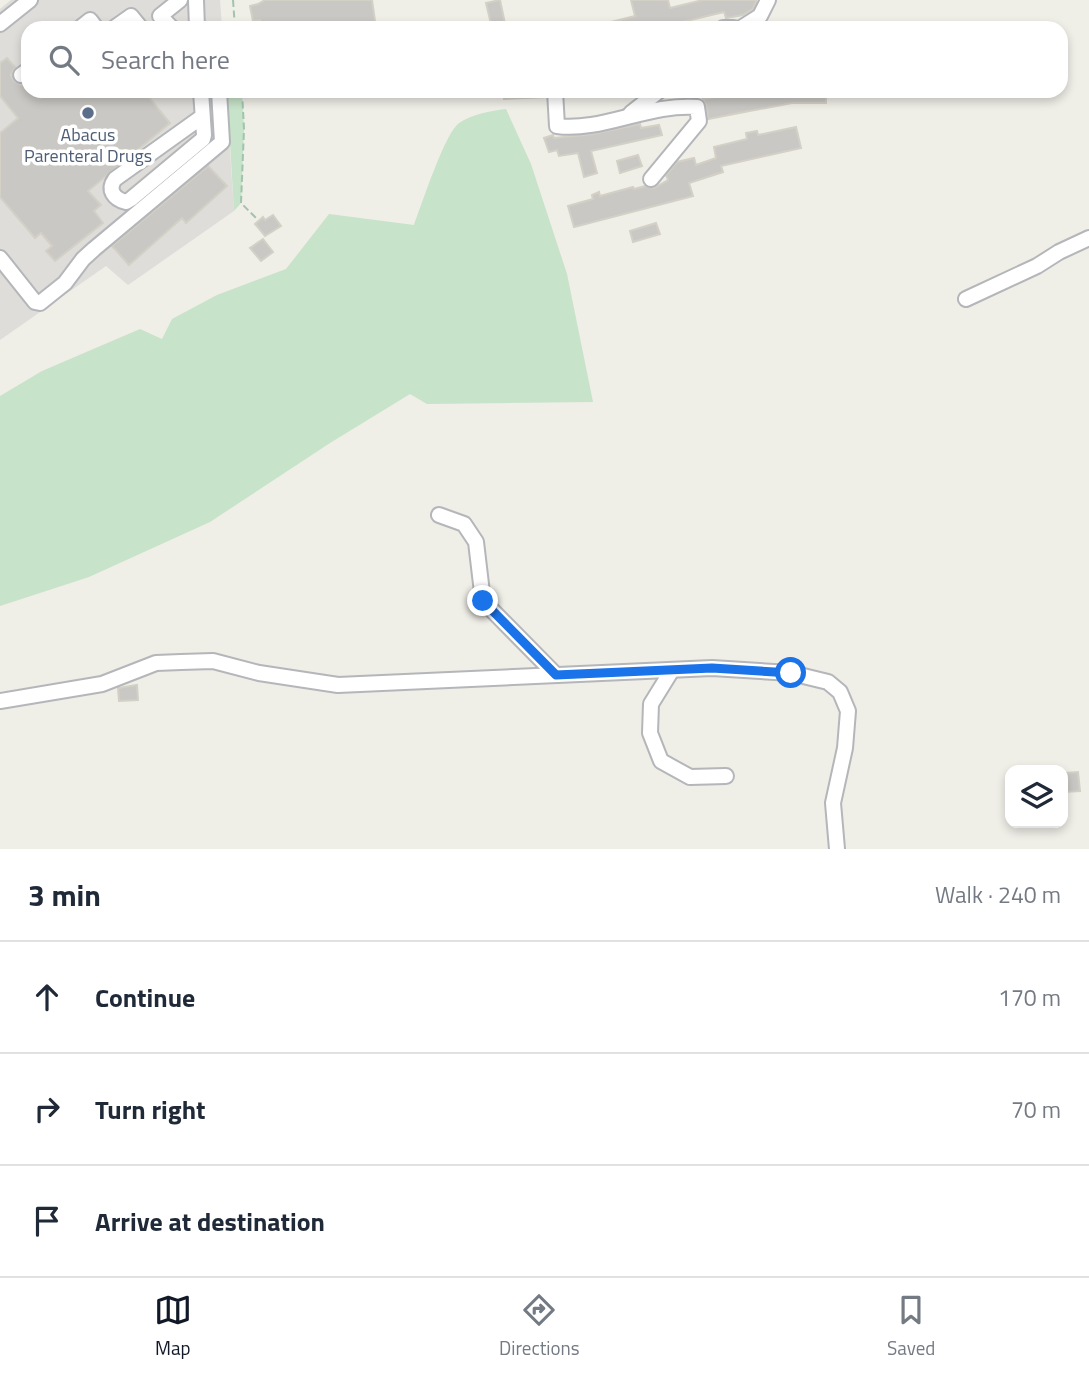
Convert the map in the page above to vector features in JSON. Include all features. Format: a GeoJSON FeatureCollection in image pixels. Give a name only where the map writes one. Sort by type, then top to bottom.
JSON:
{"type":"FeatureCollection","features":[{"type":"Feature","properties":{"kind":"street"},"geometry":{"type":"LineString","coordinates":[[0,24],[30,0]]}},
{"type":"Feature","properties":{"kind":"street"},"geometry":{"type":"LineString","coordinates":[[165,21],[160,16],[180,0]]}},
{"type":"Feature","properties":{"kind":"street"},"geometry":{"type":"LineString","coordinates":[[752,21],[760,16],[768,0]]}},
{"type":"Feature","properties":{"kind":"street"},"geometry":{"type":"LineString","coordinates":[[202,98],[203,116],[203,139],[131,199],[126,202],[117,199],[111,190],[115,179],[203,116]]}},
{"type":"Feature","properties":{"kind":"street"},"geometry":{"type":"LineString","coordinates":[[0,258],[35,302],[40,303],[65,284],[94,249],[222,142],[219,98]]}},
{"type":"Feature","properties":{"kind":"street"},"geometry":{"type":"LineString","coordinates":[[554,98],[551,122],[572,128],[683,106],[697,107],[699,121],[651,179]]}},
{"type":"Feature","properties":{"kind":"street"},"geometry":{"type":"LineString","coordinates":[[628,116],[650,98]]}},
{"type":"Feature","properties":{"kind":"street"},"geometry":{"type":"LineString","coordinates":[[966,299],[1089,238]]}},
{"type":"Feature","properties":{"kind":"street"},"geometry":{"type":"LineString","coordinates":[[439,515],[464,524],[476,542],[483,601],[556,675]]}},
{"type":"Feature","properties":{"kind":"street"},"geometry":{"type":"LineString","coordinates":[[0,701],[102,684],[156,663],[181,662],[213,662],[259,673],[338,685],[712,668],[791,673],[828,682],[841,692],[848,711],[845,748],[833,803],[837,849]]}},
{"type":"Feature","properties":{"kind":"street"},"geometry":{"type":"LineString","coordinates":[[673,670],[651,704],[650,733],[661,761],[690,777],[726,776]]}},
{"type":"Feature","properties":{"kind":"path"},"geometry":{"type":"LineString","coordinates":[[233,0],[235,21]]}},
{"type":"Feature","properties":{"kind":"path"},"geometry":{"type":"LineString","coordinates":[[242,98],[244,129],[240,203],[256,218]]}},
{"type":"Feature","properties":{"kind":"shaded area"},"geometry":{"type":"Polygon","coordinates":[[[11,0],[220,0],[222,21],[21,21],[21,98],[226,98],[234,211],[128,285],[106,266],[0,340],[0,9],[11,0]]]}},
{"type":"Feature","properties":{"kind":"green space"},"geometry":{"type":"Polygon","coordinates":[[[227,98],[242,98],[241,203],[234,211],[227,98]]]}},
{"type":"Feature","properties":{"kind":"green space"},"geometry":{"type":"Polygon","coordinates":[[[506,109],[531,164],[567,274],[593,402],[427,404],[410,394],[210,522],[89,577],[0,606],[0,396],[42,371],[140,329],[162,339],[172,319],[217,295],[286,269],[329,214],[414,225],[452,131],[469,118],[506,109]]]}},
{"type":"Feature","properties":{"kind":"building"},"geometry":{"type":"Polygon","coordinates":[[[265,0],[372,0],[375,21],[253,21],[250,6],[265,0]]]}},
{"type":"Feature","properties":{"kind":"building"},"geometry":{"type":"Polygon","coordinates":[[[500,0],[504,21],[490,21],[486,3],[500,0]]]}},
{"type":"Feature","properties":{"kind":"building"},"geometry":{"type":"Polygon","coordinates":[[[631,0],[668,0],[670,8],[703,0],[756,0],[753,9],[743,15],[726,18],[724,12],[686,21],[615,21],[635,16],[631,0]]]}},
{"type":"Feature","properties":{"kind":"building"},"geometry":{"type":"Polygon","coordinates":[[[7,58],[15,67],[11,75],[14,81],[21,85],[21,98],[150,98],[170,123],[88,191],[101,205],[94,211],[103,223],[55,261],[46,251],[52,246],[41,233],[35,238],[0,197],[0,133],[18,118],[0,96],[0,63],[7,58]]]}},
{"type":"Feature","properties":{"kind":"building"},"geometry":{"type":"Polygon","coordinates":[[[826,98],[826,103],[792,103],[708,119],[703,99],[826,98]]]}},
{"type":"Feature","properties":{"kind":"building"},"geometry":{"type":"Polygon","coordinates":[[[640,124],[641,128],[659,125],[662,135],[591,151],[597,173],[584,177],[578,153],[559,156],[557,150],[549,152],[544,138],[553,135],[554,138],[593,134],[640,124]]]}},
{"type":"Feature","properties":{"kind":"building"},"geometry":{"type":"Polygon","coordinates":[[[796,127],[801,148],[721,166],[723,172],[689,183],[693,196],[574,227],[568,206],[593,199],[592,195],[599,192],[600,196],[633,187],[654,188],[668,180],[666,175],[677,162],[694,158],[696,165],[716,158],[714,147],[747,139],[746,133],[757,131],[758,135],[796,127]]]}},
{"type":"Feature","properties":{"kind":"building"},"geometry":{"type":"Polygon","coordinates":[[[638,155],[642,166],[620,173],[617,161],[638,155]]]}},
{"type":"Feature","properties":{"kind":"building"},"geometry":{"type":"Polygon","coordinates":[[[208,166],[227,186],[186,223],[182,218],[129,265],[112,246],[208,166]]]}},
{"type":"Feature","properties":{"kind":"building"},"geometry":{"type":"Polygon","coordinates":[[[273,215],[281,226],[265,236],[255,224],[263,217],[265,220],[273,215]]]}},
{"type":"Feature","properties":{"kind":"building"},"geometry":{"type":"Polygon","coordinates":[[[656,223],[660,234],[633,242],[630,231],[656,223]]]}},
{"type":"Feature","properties":{"kind":"building"},"geometry":{"type":"Polygon","coordinates":[[[263,239],[273,252],[261,261],[250,248],[263,239]]]}},
{"type":"Feature","properties":{"kind":"building"},"geometry":{"type":"Polygon","coordinates":[[[137,685],[138,700],[119,701],[118,688],[137,685]]]}},
{"type":"Feature","properties":{"kind":"building"},"geometry":{"type":"Polygon","coordinates":[[[1078,772],[1080,791],[1068,792],[1068,773],[1078,772]]]}},
{"type":"Feature","properties":{"kind":"place","name":"Abacus Parenteral Drugs"},"geometry":{"type":"Point","coordinates":[88,113]}},
{"type":"Feature","properties":{"kind":"route"},"geometry":{"type":"LineString","coordinates":[[483,601],[556,675],[712,668],[791,673]]}}]}
